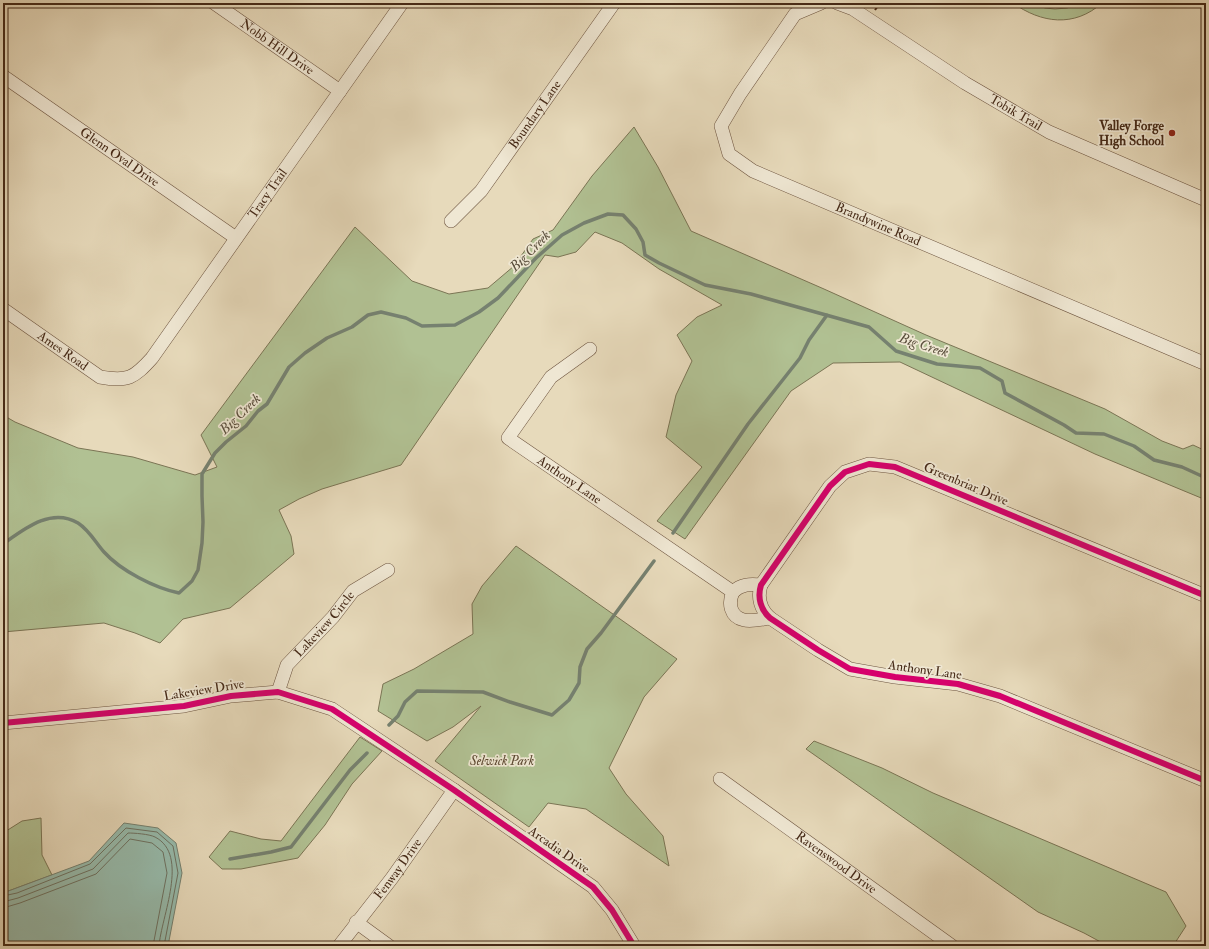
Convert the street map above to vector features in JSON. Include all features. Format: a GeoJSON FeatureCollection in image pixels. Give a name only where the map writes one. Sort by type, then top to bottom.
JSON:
{"type":"FeatureCollection","features":[{"type":"Feature","properties":{"kind":"street","name":"Nobb Hill Drive"},"geometry":{"type":"LineString","coordinates":[[214,3],[340,91]]}},
{"type":"Feature","properties":{"kind":"street","name":"Tracy Trail"},"geometry":{"type":"LineString","coordinates":[[127,379],[142,370],[152,358],[402,3]]}},
{"type":"Feature","properties":{"kind":"street","name":"Boundary Lane"},"geometry":{"type":"LineString","coordinates":[[451,221],[481,191],[614,3]]}},
{"type":"Feature","properties":{"kind":"street","name":"Brandywine Road"},"geometry":{"type":"LineString","coordinates":[[821,3],[795,14],[740,94],[721,126],[729,154],[753,172],[1206,364]]}},
{"type":"Feature","properties":{"kind":"street","name":"Tobik Trail"},"geometry":{"type":"LineString","coordinates":[[836,3],[853,9],[966,83],[1049,132],[1206,200]]}},
{"type":"Feature","properties":{"kind":"street","name":"Glenn Oval Drive"},"geometry":{"type":"LineString","coordinates":[[3,76],[236,238]]}},
{"type":"Feature","properties":{"kind":"street","name":"Ames Road"},"geometry":{"type":"LineString","coordinates":[[3,309],[100,377],[127,379]]}},
{"type":"Feature","properties":{"kind":"street","name":"Anthony Lane"},"geometry":{"type":"LineString","coordinates":[[590,349],[550,377],[508,438],[733,592]]}},
{"type":"Feature","properties":{"kind":"street","name":"Greenbriar Drive"},"geometry":{"type":"LineString","coordinates":[[761,585],[830,486],[845,472],[869,464],[895,466],[1206,596]]}},
{"type":"Feature","properties":{"kind":"street","name":"Lakeview Circle"},"geometry":{"type":"LineString","coordinates":[[278,692],[287,665],[333,617],[353,591],[388,570]]}},
{"type":"Feature","properties":{"kind":"street"},"geometry":{"type":"LineString","coordinates":[[761,585],[744,585],[733,592],[730,598],[730,608],[736,616],[743,620],[770,618]]}},
{"type":"Feature","properties":{"kind":"street","name":"Anthony Lane"},"geometry":{"type":"LineString","coordinates":[[761,585],[759,591],[761,606],[770,618],[850,669],[895,677],[958,684],[1000,696],[1206,781]]}},
{"type":"Feature","properties":{"kind":"street","name":"Lakeview Drive"},"geometry":{"type":"LineString","coordinates":[[3,723],[184,706],[231,696],[278,692],[332,709],[454,790]]}},
{"type":"Feature","properties":{"kind":"street","name":"Ravenswood Drive"},"geometry":{"type":"LineString","coordinates":[[720,779],[952,946]]}},
{"type":"Feature","properties":{"kind":"street","name":"Fenway Drive"},"geometry":{"type":"LineString","coordinates":[[339,946],[356,922],[392,878],[454,790]]}},
{"type":"Feature","properties":{"kind":"street","name":"Arcadia Drive"},"geometry":{"type":"LineString","coordinates":[[454,790],[593,887],[612,910],[634,946]]}},
{"type":"Feature","properties":{"kind":"street"},"geometry":{"type":"LineString","coordinates":[[356,922],[389,946]]}},
{"type":"Feature","properties":{"kind":"path"},"geometry":{"type":"LineString","coordinates":[[875,10],[880,3]]}},
{"type":"Feature","properties":{"kind":"green space"},"geometry":{"type":"Polygon","coordinates":[[[1013,3],[1034,3],[1045,8],[1055,9],[1067,8],[1082,3],[1102,3],[1091,11],[1080,16],[1058,20],[1035,15],[1013,3]]]}},
{"type":"Feature","properties":{"kind":"green space"},"geometry":{"type":"Polygon","coordinates":[[[634,127],[658,167],[691,231],[926,335],[1105,409],[1162,441],[1183,449],[1193,445],[1206,451],[1206,500],[1095,454],[900,362],[833,363],[791,391],[685,539],[657,521],[702,467],[666,437],[676,395],[692,361],[677,335],[697,317],[722,305],[659,269],[622,243],[595,232],[576,252],[558,257],[545,255],[401,465],[322,489],[279,510],[291,536],[294,554],[230,608],[183,619],[160,643],[104,623],[3,632],[3,415],[15,422],[78,448],[133,457],[195,475],[217,467],[201,435],[355,227],[412,281],[449,294],[488,288],[514,266],[533,239],[553,230],[592,176],[634,127]]]}},
{"type":"Feature","properties":{"kind":"green space","name":"Selwick Park"},"geometry":{"type":"Polygon","coordinates":[[[516,546],[677,659],[644,697],[609,768],[626,794],[663,836],[669,866],[586,809],[548,803],[529,827],[435,761],[481,706],[453,727],[427,741],[378,711],[383,684],[414,669],[473,634],[472,604],[482,586],[516,546]]]}},
{"type":"Feature","properties":{"kind":"green space"},"geometry":{"type":"Polygon","coordinates":[[[360,737],[382,751],[352,784],[325,825],[298,858],[241,869],[222,869],[209,857],[230,831],[261,839],[281,841],[360,737]]]}},
{"type":"Feature","properties":{"kind":"green space"},"geometry":{"type":"Polygon","coordinates":[[[814,741],[882,768],[933,793],[1166,892],[1186,926],[1173,946],[1108,946],[1084,933],[1038,912],[806,749],[814,741]]]}},
{"type":"Feature","properties":{"kind":"green space"},"geometry":{"type":"Polygon","coordinates":[[[41,818],[42,855],[52,875],[3,893],[3,833],[22,821],[41,818]]]}},
{"type":"Feature","properties":{"kind":"water"},"geometry":{"type":"Polygon","coordinates":[[[124,823],[158,828],[176,843],[182,873],[168,946],[3,946],[3,893],[89,861],[124,823]]]}},
{"type":"Feature","properties":{"kind":"waterway","name":"Big Creek"},"geometry":{"type":"LineString","coordinates":[[3,544],[38,522],[58,517],[68,519],[82,526],[104,552],[120,566],[149,583],[179,593],[192,581],[198,570],[203,522],[202,474],[215,453],[246,426],[258,411],[267,404],[289,367],[305,353],[327,338],[352,327],[368,315],[381,312],[406,318],[422,326],[455,325],[479,312],[498,298],[536,258],[562,235],[584,223],[608,214],[623,215],[636,229],[643,242],[645,255],[705,285],[751,294],[869,327],[896,351],[937,364],[980,368],[1002,381],[1005,393],[1076,433],[1104,434],[1134,446],[1154,460],[1182,467],[1206,478]]}},
{"type":"Feature","properties":{"kind":"waterway"},"geometry":{"type":"LineString","coordinates":[[673,533],[748,424],[800,358],[809,340],[827,315]]}},
{"type":"Feature","properties":{"kind":"waterway"},"geometry":{"type":"LineString","coordinates":[[389,725],[398,716],[405,702],[417,691],[483,692],[552,715],[569,700],[579,683],[580,667],[587,649],[601,633],[654,561]]}},
{"type":"Feature","properties":{"kind":"waterway"},"geometry":{"type":"LineString","coordinates":[[230,859],[291,847],[350,770],[367,753]]}},
{"type":"Feature","properties":{"kind":"cycle path"},"geometry":{"type":"LineString","coordinates":[[1206,596],[895,467],[869,464],[845,472],[830,486],[761,585],[759,595],[762,607],[770,618],[850,669],[895,677],[958,684],[1000,696],[1206,781]]}},
{"type":"Feature","properties":{"kind":"cycle path"},"geometry":{"type":"LineString","coordinates":[[3,723],[184,706],[231,696],[278,692],[332,709],[454,790],[593,887],[612,910],[634,946]]}},
{"type":"Feature","properties":{"kind":"place","name":"Valley Forge High School"},"geometry":{"type":"Point","coordinates":[1172,133]}}]}
